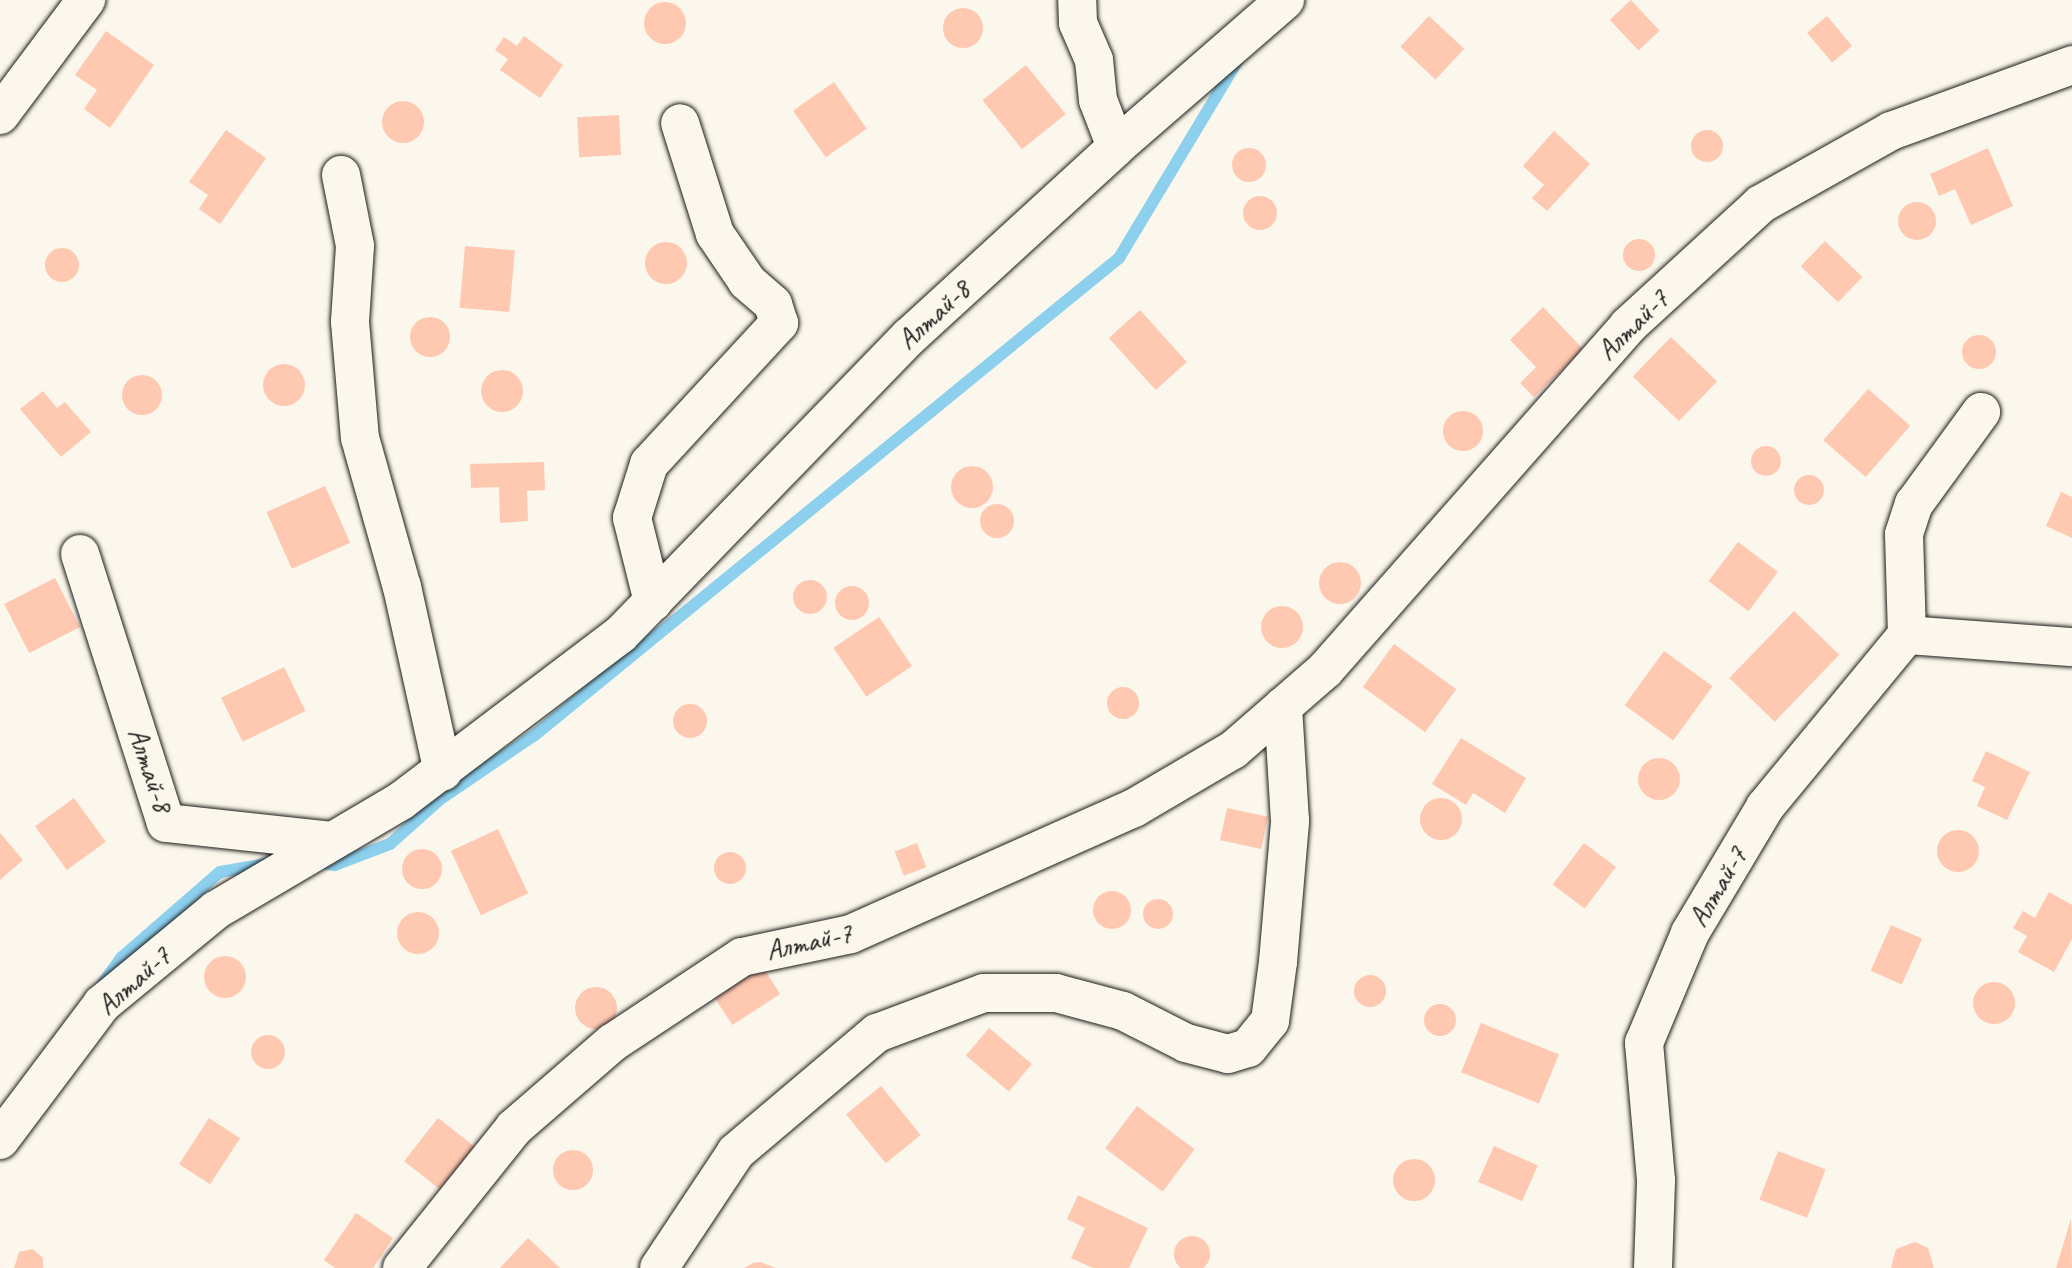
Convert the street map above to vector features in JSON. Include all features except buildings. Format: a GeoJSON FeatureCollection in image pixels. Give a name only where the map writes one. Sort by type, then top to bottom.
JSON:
{"type":"FeatureCollection","features":[{"type":"Feature","properties":{"kind":"street"},"geometry":{"type":"LineString","coordinates":[[0,115],[86,0]]}},
{"type":"Feature","properties":{"kind":"street"},"geometry":{"type":"LineString","coordinates":[[1077,0],[1078,23],[1094,60],[1098,100],[1116,147]]}},
{"type":"Feature","properties":{"kind":"street","name":"Алтай-8"},"geometry":{"type":"LineString","coordinates":[[80,554],[166,823],[331,841],[443,772],[621,634],[909,337],[1116,147],[1285,0]]}},
{"type":"Feature","properties":{"kind":"street","name":"Алтай-7"},"geometry":{"type":"LineString","coordinates":[[402,1268],[514,1128],[612,1043],[741,957],[851,934],[1134,808],[1233,750],[1325,670],[1628,326],[1761,204],[1891,131],[2072,65]]}},
{"type":"Feature","properties":{"kind":"street"},"geometry":{"type":"LineString","coordinates":[[653,602],[632,518],[649,464],[779,323],[773,304],[747,281],[715,234],[680,123]]}},
{"type":"Feature","properties":{"kind":"street"},"geometry":{"type":"LineString","coordinates":[[341,175],[355,246],[350,322],[360,438],[402,587],[443,772]]}},
{"type":"Feature","properties":{"kind":"street"},"geometry":{"type":"LineString","coordinates":[[1981,412],[1914,504],[1905,534],[1908,635],[2072,647]]}},
{"type":"Feature","properties":{"kind":"street","name":"Алтай-7"},"geometry":{"type":"LineString","coordinates":[[1653,1268],[1656,1180],[1644,1043],[1690,933],[1765,807],[1908,635]]}},
{"type":"Feature","properties":{"kind":"street"},"geometry":{"type":"LineString","coordinates":[[659,1268],[736,1152],[889,1028],[985,993],[1056,993],[1123,1011],[1186,1043],[1228,1054],[1248,1048],[1270,1021],[1278,962],[1290,821],[1283,706]]}},
{"type":"Feature","properties":{"kind":"street","name":"Алтай-7"},"geometry":{"type":"LineString","coordinates":[[0,1140],[102,1004],[216,910],[267,883],[331,841]]}},
{"type":"Feature","properties":{"kind":"waterway"},"geometry":{"type":"LineString","coordinates":[[315,862],[335,865],[390,844],[439,800],[536,734],[1119,258],[1238,60]]}},
{"type":"Feature","properties":{"kind":"waterway"},"geometry":{"type":"LineString","coordinates":[[103,983],[121,958],[220,872],[266,864]]}}]}
